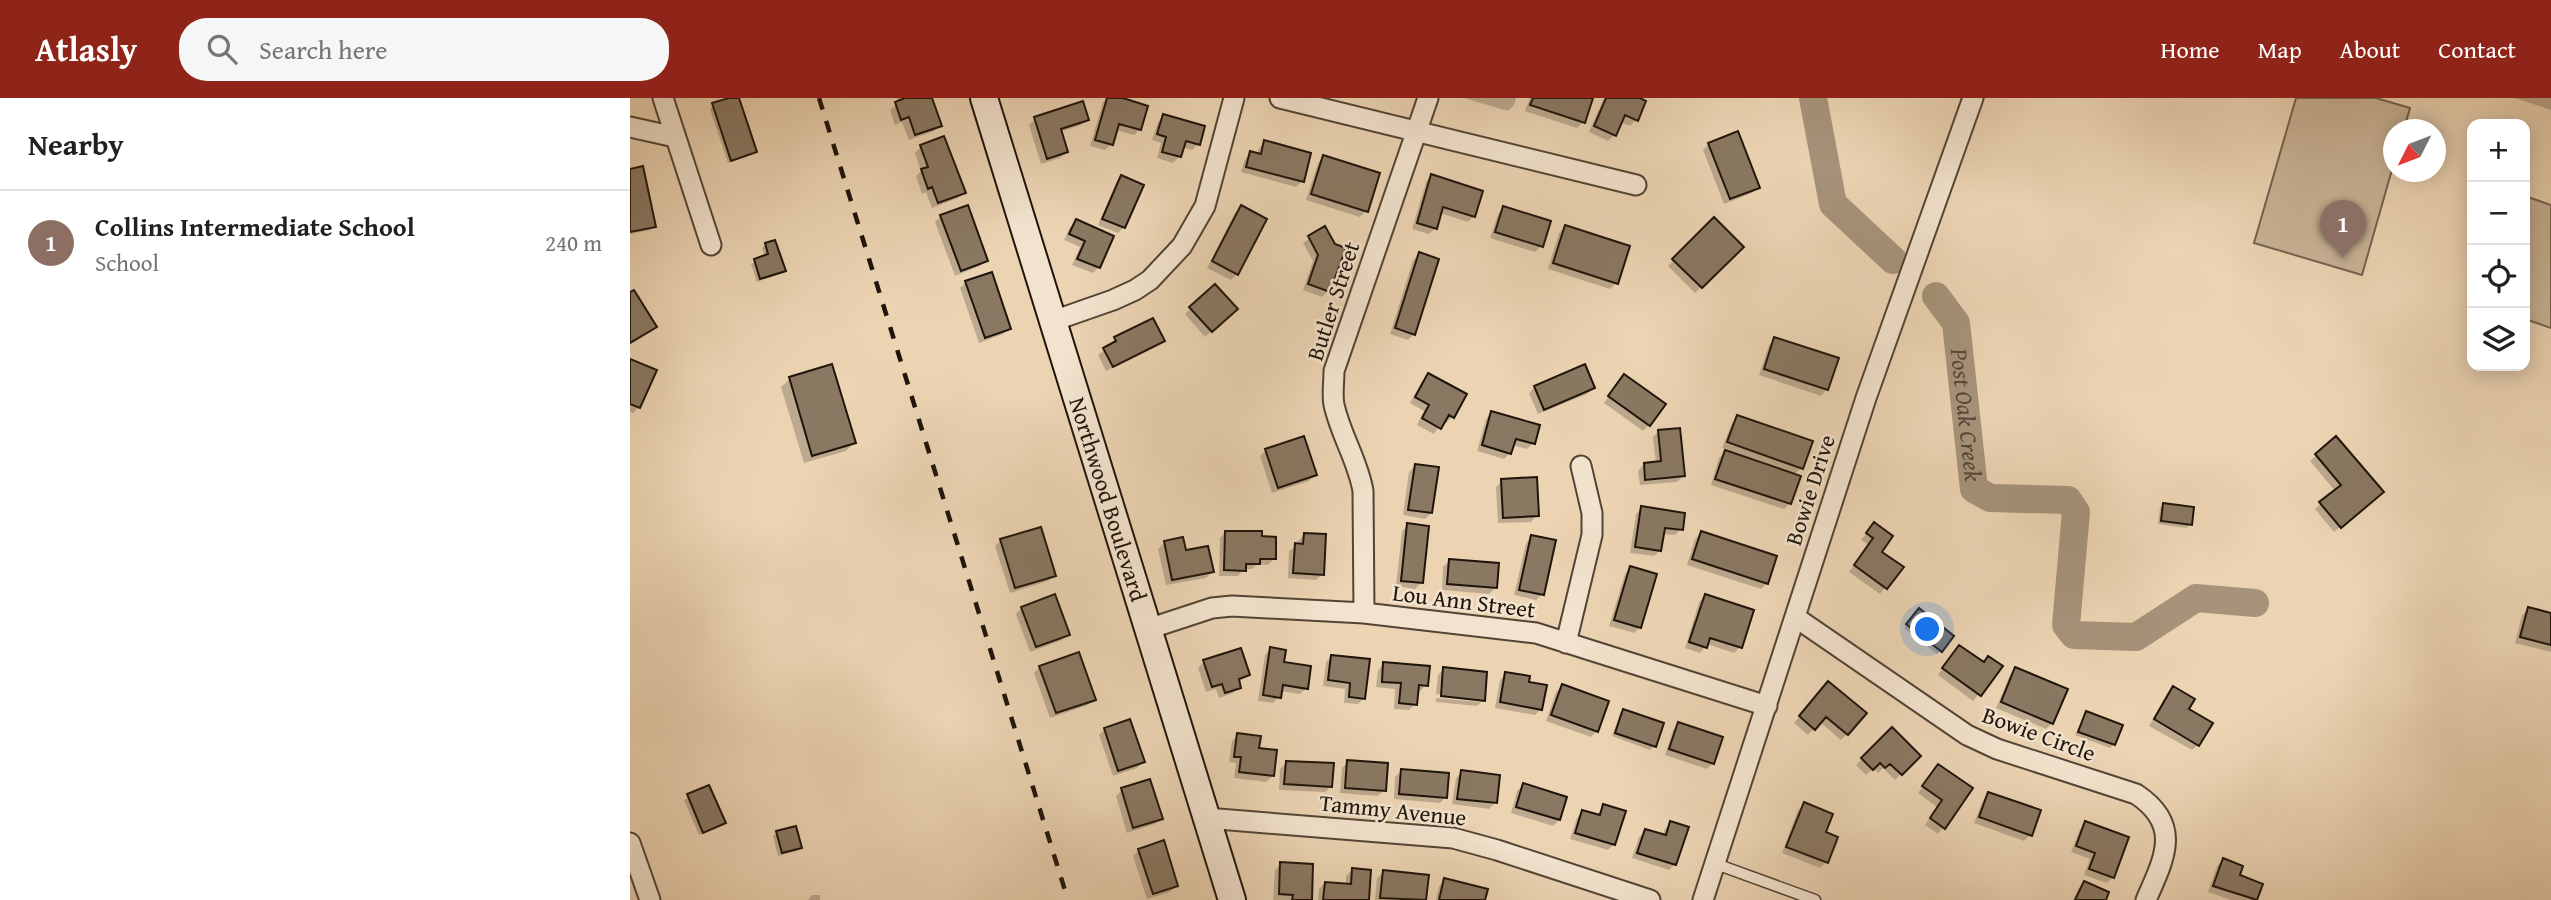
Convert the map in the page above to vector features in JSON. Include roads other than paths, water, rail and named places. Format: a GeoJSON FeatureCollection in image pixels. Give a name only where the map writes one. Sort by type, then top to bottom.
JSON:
{"type":"FeatureCollection","features":[{"type":"Feature","properties":{"kind":"street"},"geometry":{"type":"LineString","coordinates":[[663,98],[711,245]]}},
{"type":"Feature","properties":{"kind":"street","name":"Northwood Boulevard"},"geometry":{"type":"LineString","coordinates":[[984,98],[1232,900]]}},
{"type":"Feature","properties":{"kind":"street"},"geometry":{"type":"LineString","coordinates":[[1053,321],[1135,290],[1150,280],[1182,246],[1205,206],[1234,98]]}},
{"type":"Feature","properties":{"kind":"street"},"geometry":{"type":"LineString","coordinates":[[1280,98],[1636,185]]}},
{"type":"Feature","properties":{"kind":"street","name":"Butler Street"},"geometry":{"type":"LineString","coordinates":[[1364,613],[1363,491],[1360,471],[1339,424],[1333,402],[1334,371],[1428,98]]}},
{"type":"Feature","properties":{"kind":"street","name":"Bowie Drive"},"geometry":{"type":"LineString","coordinates":[[1703,900],[1866,398],[1973,98]]}},
{"type":"Feature","properties":{"kind":"street"},"geometry":{"type":"LineString","coordinates":[[630,127],[675,137]]}},
{"type":"Feature","properties":{"kind":"street"},"geometry":{"type":"LineString","coordinates":[[1566,643],[1592,535],[1592,513],[1581,466]]}},
{"type":"Feature","properties":{"kind":"street","name":"Lou Ann Street"},"geometry":{"type":"LineString","coordinates":[[1148,629],[1212,608],[1232,606],[1364,613],[1536,633],[1767,706]]}},
{"type":"Feature","properties":{"kind":"street","name":"Bowie Circle"},"geometry":{"type":"LineString","coordinates":[[1795,617],[1967,735],[1997,748],[2136,794],[2148,802],[2160,815],[2166,838],[2165,857],[2146,900]]}},
{"type":"Feature","properties":{"kind":"street","name":"Tammy Avenue"},"geometry":{"type":"LineString","coordinates":[[1206,818],[1453,838],[1650,900]]}},
{"type":"Feature","properties":{"kind":"street"},"geometry":{"type":"LineString","coordinates":[[630,843],[650,900]]}},
{"type":"Feature","properties":{"kind":"lane"},"geometry":{"type":"LineString","coordinates":[[1716,864],[1815,900]]}},
{"type":"Feature","properties":{"kind":"waterway","name":"Post Oak Creek"},"geometry":{"type":"LineString","coordinates":[[1813,98],[1833,204],[1893,260]]}},
{"type":"Feature","properties":{"kind":"waterway","name":"Post Oak Creek"},"geometry":{"type":"LineString","coordinates":[[1936,296],[1956,323],[1974,489],[1990,498],[2068,500],[2076,512],[2066,625],[2074,635],[2136,637],[2196,598],[2255,603]]}},
{"type":"Feature","properties":{"kind":"railway"},"geometry":{"type":"LineString","coordinates":[[819,98],[1068,900]]}},
{"type":"Feature","properties":{"kind":"place","name":"Collins Intermediate School"},"geometry":{"type":"Point","coordinates":[2343,258]}}]}
